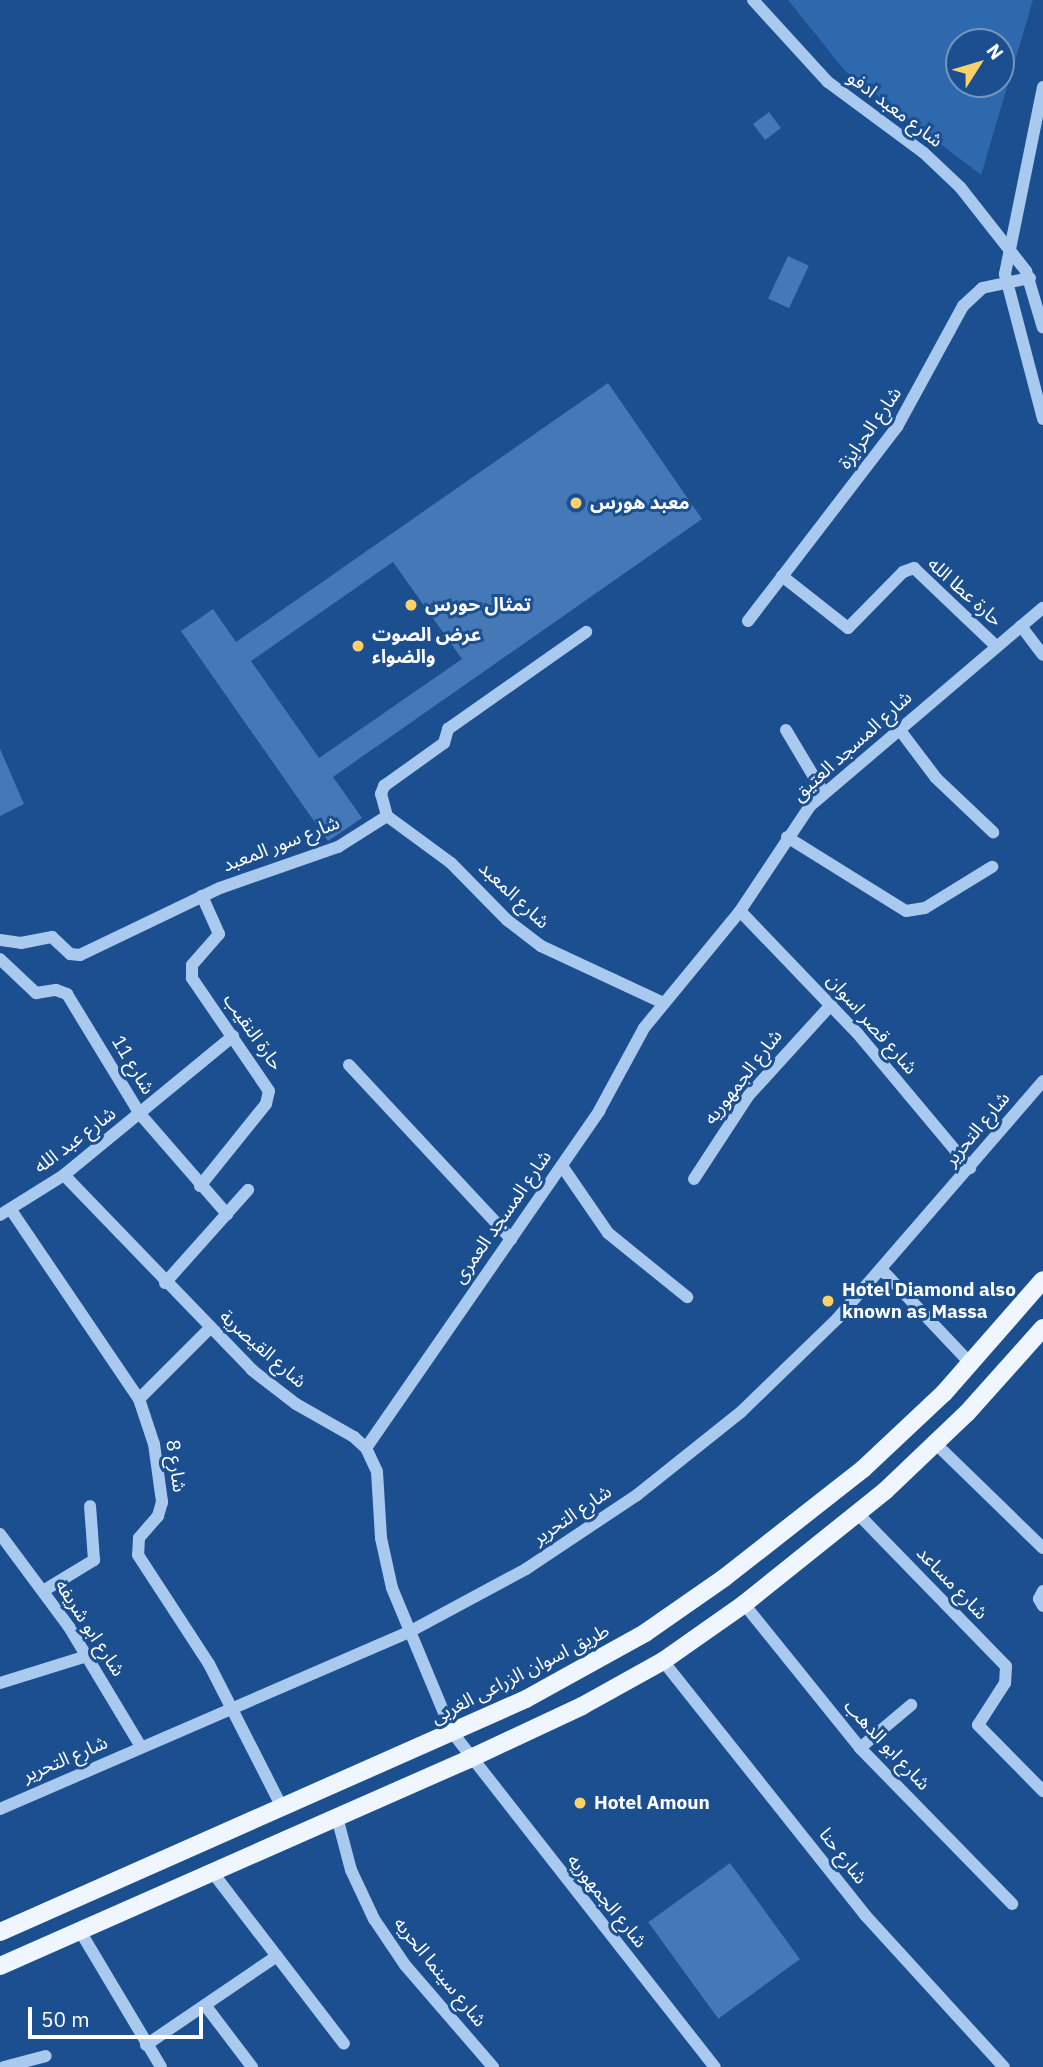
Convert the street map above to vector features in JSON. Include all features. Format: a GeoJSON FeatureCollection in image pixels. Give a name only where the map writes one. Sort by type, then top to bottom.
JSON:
{"type":"FeatureCollection","features":[{"type":"Feature","properties":{"kind":"main road","name":"طريق اسوان الزراعى الغربى"},"geometry":{"type":"LineString","coordinates":[[0,1932],[566,1679],[685,1607],[863,1469],[971,1364],[1043,1280]]}},
{"type":"Feature","properties":{"kind":"main road"},"geometry":{"type":"LineString","coordinates":[[0,1966],[469,1759],[582,1706],[663,1661],[744,1604],[858,1514],[936,1444],[1043,1328]]}},
{"type":"Feature","properties":{"kind":"main road"},"geometry":{"type":"LineString","coordinates":[[685,1607],[704,1633]]}},
{"type":"Feature","properties":{"kind":"street","name":"شارع معبد ادفو"},"geometry":{"type":"LineString","coordinates":[[753,0],[828,82],[942,169],[1030,278],[1043,328]]}},
{"type":"Feature","properties":{"kind":"street"},"geometry":{"type":"LineString","coordinates":[[1043,87],[1009,252],[1006,282],[1043,419]]}},
{"type":"Feature","properties":{"kind":"street","name":"شارع الحرايزة"},"geometry":{"type":"LineString","coordinates":[[748,621],[897,427],[963,306],[982,288],[1030,278]]}},
{"type":"Feature","properties":{"kind":"street","name":"حارة عطا الله"},"geometry":{"type":"LineString","coordinates":[[782,576],[848,628],[903,572],[914,568],[996,646]]}},
{"type":"Feature","properties":{"kind":"street","name":"شارع المسجد العتيق"},"geometry":{"type":"LineString","coordinates":[[663,1003],[740,911],[787,837],[823,792],[1043,608]]}},
{"type":"Feature","properties":{"kind":"street"},"geometry":{"type":"LineString","coordinates":[[1021,626],[1043,655]]}},
{"type":"Feature","properties":{"kind":"street"},"geometry":{"type":"LineString","coordinates":[[387,816],[381,794],[384,786],[444,743],[448,729],[586,632]]}},
{"type":"Feature","properties":{"kind":"street"},"geometry":{"type":"LineString","coordinates":[[899,729],[936,778],[993,832]]}},
{"type":"Feature","properties":{"kind":"street"},"geometry":{"type":"LineString","coordinates":[[786,730],[823,792]]}},
{"type":"Feature","properties":{"kind":"street","name":"شارع سور المعبد"},"geometry":{"type":"LineString","coordinates":[[0,940],[21,943],[52,937],[70,954],[80,955],[202,896],[322,854],[387,816]]}},
{"type":"Feature","properties":{"kind":"street","name":"شارع المعبد"},"geometry":{"type":"LineString","coordinates":[[387,816],[451,863],[507,920],[541,946],[663,1003]]}},
{"type":"Feature","properties":{"kind":"street"},"geometry":{"type":"LineString","coordinates":[[787,837],[906,911],[925,908],[992,867]]}},
{"type":"Feature","properties":{"kind":"street","name":"حارة النقيب"},"geometry":{"type":"LineString","coordinates":[[200,1186],[269,1097],[264,1079],[190,974],[192,965],[219,934],[202,896]]}},
{"type":"Feature","properties":{"kind":"street","name":"شارع قصر اسوان"},"geometry":{"type":"LineString","coordinates":[[740,911],[831,1005],[970,1168]]}},
{"type":"Feature","properties":{"kind":"street","name":"شارع 11"},"geometry":{"type":"LineString","coordinates":[[0,959],[36,993],[56,990],[68,994],[140,1114],[227,1214]]}},
{"type":"Feature","properties":{"kind":"street","name":"شارع المسجد العمرى"},"geometry":{"type":"LineString","coordinates":[[366,1448],[562,1166],[663,1003]]}},
{"type":"Feature","properties":{"kind":"street","name":"شارع الجمهوريه"},"geometry":{"type":"LineString","coordinates":[[694,1179],[758,1084],[831,1005]]}},
{"type":"Feature","properties":{"kind":"street","name":"شارع عبد الله"},"geometry":{"type":"LineString","coordinates":[[5,1212],[64,1175],[233,1036]]}},
{"type":"Feature","properties":{"kind":"street"},"geometry":{"type":"LineString","coordinates":[[349,1065],[511,1239]]}},
{"type":"Feature","properties":{"kind":"street","name":"شارع التحرير"},"geometry":{"type":"LineString","coordinates":[[0,1809],[409,1632],[526,1569],[680,1463],[790,1367],[882,1270],[1043,1081]]}},
{"type":"Feature","properties":{"kind":"street"},"geometry":{"type":"LineString","coordinates":[[562,1166],[608,1233],[687,1297]]}},
{"type":"Feature","properties":{"kind":"street","name":"شارع القيصرية"},"geometry":{"type":"LineString","coordinates":[[64,1175],[209,1329],[275,1389],[366,1448]]}},
{"type":"Feature","properties":{"kind":"street"},"geometry":{"type":"LineString","coordinates":[[165,1283],[248,1190]]}},
{"type":"Feature","properties":{"kind":"street","name":"شارع 8"},"geometry":{"type":"LineString","coordinates":[[5,1212],[139,1399],[154,1444],[162,1502],[158,1516],[139,1538],[138,1555],[209,1664],[282,1807]]}},
{"type":"Feature","properties":{"kind":"street"},"geometry":{"type":"LineString","coordinates":[[882,1270],[971,1364]]}},
{"type":"Feature","properties":{"kind":"street"},"geometry":{"type":"LineString","coordinates":[[139,1399],[209,1329]]}},
{"type":"Feature","properties":{"kind":"street"},"geometry":{"type":"LineString","coordinates":[[936,1444],[1043,1548]]}},
{"type":"Feature","properties":{"kind":"street"},"geometry":{"type":"LineString","coordinates":[[366,1448],[377,1472],[386,1563],[409,1632],[452,1732],[469,1759]]}},
{"type":"Feature","properties":{"kind":"street"},"geometry":{"type":"LineString","coordinates":[[43,1591],[94,1560],[90,1506]]}},
{"type":"Feature","properties":{"kind":"street","name":"شارع مساعد"},"geometry":{"type":"LineString","coordinates":[[858,1514],[1002,1662],[1008,1672],[1005,1683],[981,1715],[980,1732],[1043,1791]]}},
{"type":"Feature","properties":{"kind":"street","name":"شارع ابو شريفه"},"geometry":{"type":"LineString","coordinates":[[0,1534],[87,1656],[141,1747]]}},
{"type":"Feature","properties":{"kind":"street"},"geometry":{"type":"LineString","coordinates":[[1043,1591],[1039,1600],[1043,1606]]}},
{"type":"Feature","properties":{"kind":"street","name":"شارع ابو الدهب"},"geometry":{"type":"LineString","coordinates":[[744,1604],[860,1748],[1012,1904]]}},
{"type":"Feature","properties":{"kind":"street"},"geometry":{"type":"LineString","coordinates":[[0,1683],[87,1656]]}},
{"type":"Feature","properties":{"kind":"street","name":"شارع حنا"},"geometry":{"type":"LineString","coordinates":[[663,1661],[865,1915],[1004,2067]]}},
{"type":"Feature","properties":{"kind":"street"},"geometry":{"type":"LineString","coordinates":[[860,1748],[911,1705]]}},
{"type":"Feature","properties":{"kind":"street","name":"شارع الجمهوريه"},"geometry":{"type":"LineString","coordinates":[[469,1759],[715,2067]]}},
{"type":"Feature","properties":{"kind":"street","name":"شارع سينما الحريه"},"geometry":{"type":"LineString","coordinates":[[337,1817],[351,1870],[374,1920],[405,1965],[493,2067]]}},
{"type":"Feature","properties":{"kind":"street"},"geometry":{"type":"LineString","coordinates":[[213,1872],[344,2045]]}},
{"type":"Feature","properties":{"kind":"street"},"geometry":{"type":"LineString","coordinates":[[80,1931],[161,2067]]}},
{"type":"Feature","properties":{"kind":"street"},"geometry":{"type":"LineString","coordinates":[[146,2045],[276,1956]]}},
{"type":"Feature","properties":{"kind":"street"},"geometry":{"type":"LineString","coordinates":[[205,2005],[252,2067]]}},
{"type":"Feature","properties":{"kind":"street"},"geometry":{"type":"LineString","coordinates":[[4,2067],[46,2056]]}},
{"type":"Feature","properties":{"kind":"shaded area"},"geometry":{"type":"Polygon","coordinates":[[[788,0],[1033,0],[1015,61],[1015,28],[945,28],[945,98],[1004,98],[981,175],[845,71],[788,0]]]}},
{"type":"Feature","properties":{"kind":"building"},"geometry":{"type":"Polygon","coordinates":[[[769,112],[781,128],[765,140],[753,124],[769,112]]]}},
{"type":"Feature","properties":{"kind":"building"},"geometry":{"type":"Polygon","coordinates":[[[788,256],[809,266],[789,308],[768,299],[788,256]]]}},
{"type":"Feature","properties":{"kind":"building"},"geometry":{"type":"Polygon","coordinates":[[[608,383],[702,519],[333,777],[362,818],[328,841],[181,631],[213,609],[236,642],[608,383]],[[393,562],[251,661],[319,758],[462,659],[393,562]]]}},
{"type":"Feature","properties":{"kind":"building"},"geometry":{"type":"Polygon","coordinates":[[[0,749],[24,804],[0,816],[0,749]]]}},
{"type":"Feature","properties":{"kind":"building"},"geometry":{"type":"Polygon","coordinates":[[[730,1863],[800,1959],[718,2019],[648,1922],[730,1863]]]}},
{"type":"Feature","properties":{"kind":"place","name":"معبد هورس"},"geometry":{"type":"Point","coordinates":[576,503]}},
{"type":"Feature","properties":{"kind":"place","name":"تمثال حورس"},"geometry":{"type":"Point","coordinates":[411,605]}},
{"type":"Feature","properties":{"kind":"place","name":"عرض الصوت والضواء"},"geometry":{"type":"Point","coordinates":[358,646]}},
{"type":"Feature","properties":{"kind":"place","name":"Hotel Diamond also known as Massa"},"geometry":{"type":"Point","coordinates":[828,1301]}},
{"type":"Feature","properties":{"kind":"place","name":"Hotel Amoun"},"geometry":{"type":"Point","coordinates":[580,1803]}}]}
